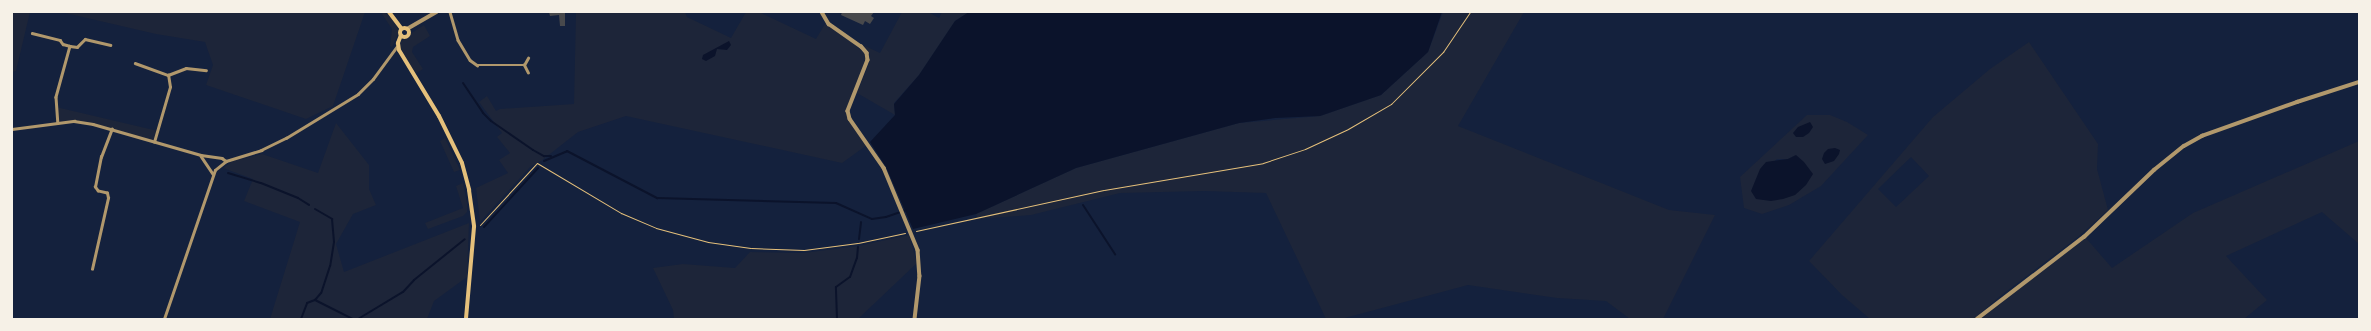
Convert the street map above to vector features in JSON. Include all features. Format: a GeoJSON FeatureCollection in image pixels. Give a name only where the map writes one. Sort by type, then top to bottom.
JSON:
{"type":"FeatureCollection","features":[{"type":"Feature","properties":{"kind":"main road"},"geometry":{"type":"LineString","coordinates":[[389,12],[401,28],[401,35],[398,45],[439,116],[462,163],[472,206],[474,227],[466,319]]}},
{"type":"Feature","properties":{"kind":"main road"},"geometry":{"type":"LineString","coordinates":[[401,28],[407,29],[408,34],[401,35]]}},
{"type":"Feature","properties":{"kind":"street"},"geometry":{"type":"LineString","coordinates":[[407,29],[437,12]]}},
{"type":"Feature","properties":{"kind":"street"},"geometry":{"type":"LineString","coordinates":[[450,12],[458,40],[470,60],[477,64],[524,65]]}},
{"type":"Feature","properties":{"kind":"street"},"geometry":{"type":"LineString","coordinates":[[822,12],[829,24],[861,46],[867,53],[868,60],[848,111],[850,119],[880,160],[911,230],[920,264],[915,319]]}},
{"type":"Feature","properties":{"kind":"street"},"geometry":{"type":"LineString","coordinates":[[32,33],[60,40],[63,44],[70,46],[77,47],[85,39],[110,45]]}},
{"type":"Feature","properties":{"kind":"street"},"geometry":{"type":"LineString","coordinates":[[164,319],[213,174],[226,161],[261,150],[286,138],[358,94],[373,79],[398,45]]}},
{"type":"Feature","properties":{"kind":"street"},"geometry":{"type":"LineString","coordinates":[[58,123],[56,97],[70,46]]}},
{"type":"Feature","properties":{"kind":"street"},"geometry":{"type":"LineString","coordinates":[[524,65],[528,58]]}},
{"type":"Feature","properties":{"kind":"street"},"geometry":{"type":"LineString","coordinates":[[135,63],[168,74],[186,68],[206,70]]}},
{"type":"Feature","properties":{"kind":"street"},"geometry":{"type":"LineString","coordinates":[[524,65],[528,73]]}},
{"type":"Feature","properties":{"kind":"street"},"geometry":{"type":"LineString","coordinates":[[154,142],[170,87],[168,74]]}},
{"type":"Feature","properties":{"kind":"street"},"geometry":{"type":"LineString","coordinates":[[1977,319],[2084,236],[2154,170],[2184,146],[2202,136],[2297,102],[2359,82]]}},
{"type":"Feature","properties":{"kind":"street"},"geometry":{"type":"LineString","coordinates":[[12,129],[74,121],[112,129],[201,155],[222,158],[226,161]]}},
{"type":"Feature","properties":{"kind":"street"},"geometry":{"type":"LineString","coordinates":[[92,269],[108,198],[106,193],[98,191],[95,187],[101,157],[112,129]]}},
{"type":"Feature","properties":{"kind":"street"},"geometry":{"type":"LineString","coordinates":[[201,155],[213,174]]}},
{"type":"Feature","properties":{"kind":"path"},"geometry":{"type":"LineString","coordinates":[[474,227],[481,224],[537,163],[621,213],[656,228],[708,242],[751,248],[804,250],[858,243],[911,230],[1104,190],[1263,163],[1305,149],[1348,129],[1391,104],[1443,52],[1470,12]]}},
{"type":"Feature","properties":{"kind":"shaded area"},"geometry":{"type":"Polygon","coordinates":[[[12,12],[30,12],[16,71],[12,72],[12,12]]]}},
{"type":"Feature","properties":{"kind":"shaded area"},"geometry":{"type":"Polygon","coordinates":[[[61,12],[365,12],[333,106],[306,119],[206,85],[213,65],[205,42],[156,34],[61,12]]]}},
{"type":"Feature","properties":{"kind":"shaded area"},"geometry":{"type":"Polygon","coordinates":[[[383,12],[391,17],[399,32],[392,47],[390,46],[392,29],[382,14],[383,12]]]}},
{"type":"Feature","properties":{"kind":"shaded area"},"geometry":{"type":"Polygon","coordinates":[[[685,12],[687,17],[731,38],[746,12],[759,12],[816,39],[825,24],[852,42],[865,54],[865,60],[846,111],[849,120],[867,145],[842,163],[626,116],[578,132],[541,161],[531,166],[480,222],[476,188],[508,173],[499,160],[510,153],[497,137],[502,133],[479,102],[487,96],[496,111],[500,109],[574,104],[576,13],[685,12]]]}},
{"type":"Feature","properties":{"kind":"shaded area"},"geometry":{"type":"Polygon","coordinates":[[[902,12],[928,12],[939,18],[942,12],[969,12],[955,21],[919,75],[894,103],[895,115],[857,93],[870,61],[870,53],[863,45],[880,53],[902,12]]]}},
{"type":"Feature","properties":{"kind":"shaded area"},"geometry":{"type":"Polygon","coordinates":[[[969,12],[1442,12],[1428,52],[1381,95],[1320,116],[1275,118],[1239,123],[1076,168],[976,214],[913,229],[886,167],[870,142],[895,115],[894,104],[919,75],[955,21],[969,12]]]}},
{"type":"Feature","properties":{"kind":"shaded area"},"geometry":{"type":"Polygon","coordinates":[[[1443,12],[1524,12],[1458,126],[1669,210],[1715,215],[1663,319],[1630,319],[1606,301],[1557,298],[1468,285],[1341,319],[1326,319],[1266,193],[1204,191],[1120,193],[1031,215],[978,219],[976,214],[1076,168],[1239,123],[1320,116],[1381,95],[1428,52],[1443,12]]]}},
{"type":"Feature","properties":{"kind":"shaded area"},"geometry":{"type":"Polygon","coordinates":[[[424,25],[430,36],[413,47],[412,52],[423,69],[415,74],[399,45],[404,38],[424,25]]]}},
{"type":"Feature","properties":{"kind":"shaded area"},"geometry":{"type":"Polygon","coordinates":[[[729,41],[731,45],[727,50],[717,49],[715,56],[706,61],[702,59],[703,55],[729,41]]]}},
{"type":"Feature","properties":{"kind":"shaded area"},"geometry":{"type":"Polygon","coordinates":[[[2029,42],[2098,144],[2097,169],[2108,210],[2078,237],[1999,297],[1974,319],[1870,319],[1842,295],[1809,261],[1933,117],[1990,69],[2029,42]],[[1911,157],[1878,189],[1896,207],[1929,176],[1911,157]]]}},
{"type":"Feature","properties":{"kind":"shaded area"},"geometry":{"type":"Polygon","coordinates":[[[56,107],[158,131],[154,142],[93,124],[74,121],[58,123],[56,107]]]}},
{"type":"Feature","properties":{"kind":"shaded area"},"geometry":{"type":"Polygon","coordinates":[[[1807,115],[1830,115],[1847,122],[1868,135],[1821,186],[1789,205],[1762,214],[1744,208],[1740,177],[1807,115]],[[1796,155],[1788,159],[1777,159],[1755,180],[1796,155]]]}},
{"type":"Feature","properties":{"kind":"shaded area"},"geometry":{"type":"Polygon","coordinates":[[[1810,122],[1813,127],[1809,133],[1803,137],[1796,137],[1793,133],[1798,127],[1810,122]]]}},
{"type":"Feature","properties":{"kind":"shaded area"},"geometry":{"type":"Polygon","coordinates":[[[336,123],[369,165],[369,189],[376,205],[353,214],[336,244],[344,272],[469,223],[467,277],[434,301],[427,319],[270,319],[300,222],[244,201],[253,179],[223,168],[233,161],[262,154],[318,173],[336,123]]]}},
{"type":"Feature","properties":{"kind":"shaded area"},"geometry":{"type":"Polygon","coordinates":[[[445,138],[460,170],[454,172],[440,141],[445,138]]]}},
{"type":"Feature","properties":{"kind":"shaded area"},"geometry":{"type":"Polygon","coordinates":[[[2359,141],[2359,244],[2322,212],[2226,256],[2267,300],[2244,319],[1981,319],[2002,300],[2086,238],[2112,268],[2193,213],[2359,141]]]}},
{"type":"Feature","properties":{"kind":"shaded area"},"geometry":{"type":"Polygon","coordinates":[[[1835,148],[1840,150],[1839,154],[1834,161],[1825,164],[1822,159],[1824,153],[1828,149],[1835,148]]]}},
{"type":"Feature","properties":{"kind":"shaded area"},"geometry":{"type":"Polygon","coordinates":[[[1796,155],[1804,162],[1813,174],[1806,185],[1795,195],[1783,199],[1771,201],[1756,199],[1751,191],[1760,169],[1766,162],[1788,159],[1796,155]]]}},
{"type":"Feature","properties":{"kind":"shaded area"},"geometry":{"type":"Polygon","coordinates":[[[463,183],[467,203],[467,212],[463,216],[428,229],[425,223],[463,208],[456,186],[463,183]]]}},
{"type":"Feature","properties":{"kind":"shaded area"},"geometry":{"type":"Polygon","coordinates":[[[909,235],[917,263],[858,319],[674,319],[673,310],[653,268],[683,264],[735,268],[750,252],[803,253],[858,246],[909,235]]]}},
{"type":"Feature","properties":{"kind":"building"},"geometry":{"type":"Polygon","coordinates":[[[549,12],[565,12],[565,26],[560,26],[559,15],[550,16],[549,12]]]}},
{"type":"Feature","properties":{"kind":"building"},"geometry":{"type":"Polygon","coordinates":[[[842,12],[874,12],[871,16],[874,18],[870,24],[865,21],[863,25],[841,15],[842,12]]]}},
{"type":"Feature","properties":{"kind":"waterway"},"geometry":{"type":"LineString","coordinates":[[463,83],[483,113],[491,121],[533,150],[544,156],[551,156]]}},
{"type":"Feature","properties":{"kind":"waterway"},"geometry":{"type":"LineString","coordinates":[[544,161],[567,151],[657,198],[836,203],[872,219],[886,217],[906,210]]}},
{"type":"Feature","properties":{"kind":"waterway"},"geometry":{"type":"LineString","coordinates":[[484,227],[538,168]]}},
{"type":"Feature","properties":{"kind":"waterway"},"geometry":{"type":"LineString","coordinates":[[228,173],[261,183],[298,198],[309,205]]}},
{"type":"Feature","properties":{"kind":"waterway"},"geometry":{"type":"LineString","coordinates":[[1083,205],[1115,254]]}},
{"type":"Feature","properties":{"kind":"waterway"},"geometry":{"type":"LineString","coordinates":[[315,209],[332,219],[334,242],[330,266],[321,293],[315,300]]}},
{"type":"Feature","properties":{"kind":"waterway"},"geometry":{"type":"LineString","coordinates":[[859,239],[861,222]]}},
{"type":"Feature","properties":{"kind":"waterway"},"geometry":{"type":"LineString","coordinates":[[358,319],[403,292],[414,280],[465,239]]}},
{"type":"Feature","properties":{"kind":"waterway"},"geometry":{"type":"LineString","coordinates":[[837,319],[836,287],[850,277],[857,258],[858,247]]}},
{"type":"Feature","properties":{"kind":"waterway"},"geometry":{"type":"LineString","coordinates":[[301,319],[307,303],[315,300],[353,319]]}}]}
